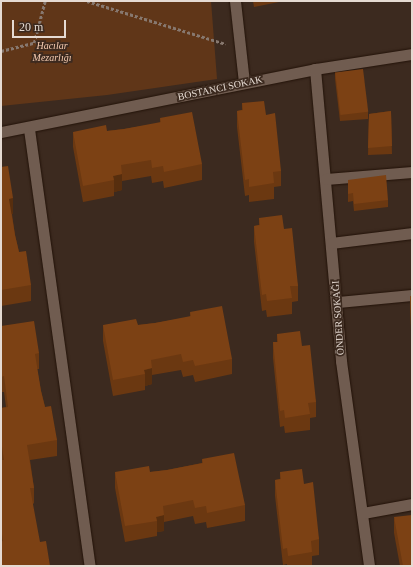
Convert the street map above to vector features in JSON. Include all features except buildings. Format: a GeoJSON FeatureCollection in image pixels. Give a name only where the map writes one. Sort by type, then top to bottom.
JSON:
{"type":"FeatureCollection","features":[{"type":"Feature","properties":{"kind":"street"},"geometry":{"type":"LineString","coordinates":[[235,1],[244,83]]}},
{"type":"Feature","properties":{"kind":"street"},"geometry":{"type":"LineString","coordinates":[[1,132],[29,129],[315,69],[412,54]]}},
{"type":"Feature","properties":{"kind":"street"},"geometry":{"type":"LineString","coordinates":[[315,69],[338,302],[341,361],[363,513],[368,566]]}},
{"type":"Feature","properties":{"kind":"street"},"geometry":{"type":"LineString","coordinates":[[29,129],[90,566]]}},
{"type":"Feature","properties":{"kind":"street"},"geometry":{"type":"LineString","coordinates":[[326,179],[412,172]]}},
{"type":"Feature","properties":{"kind":"street"},"geometry":{"type":"LineString","coordinates":[[331,243],[412,233]]}},
{"type":"Feature","properties":{"kind":"street"},"geometry":{"type":"LineString","coordinates":[[338,302],[412,295]]}},
{"type":"Feature","properties":{"kind":"street"},"geometry":{"type":"LineString","coordinates":[[363,513],[412,504]]}},
{"type":"Feature","properties":{"kind":"path"},"geometry":{"type":"LineString","coordinates":[[1,51],[34,43],[45,1]]}},
{"type":"Feature","properties":{"kind":"path"},"geometry":{"type":"LineString","coordinates":[[87,1],[240,49]]}},
{"type":"Feature","properties":{"kind":"green space","name":"Hacılar Mezarlığı"},"geometry":{"type":"Polygon","coordinates":[[[1,1],[211,1],[217,79],[107,95],[1,106],[1,1]]]}}]}
